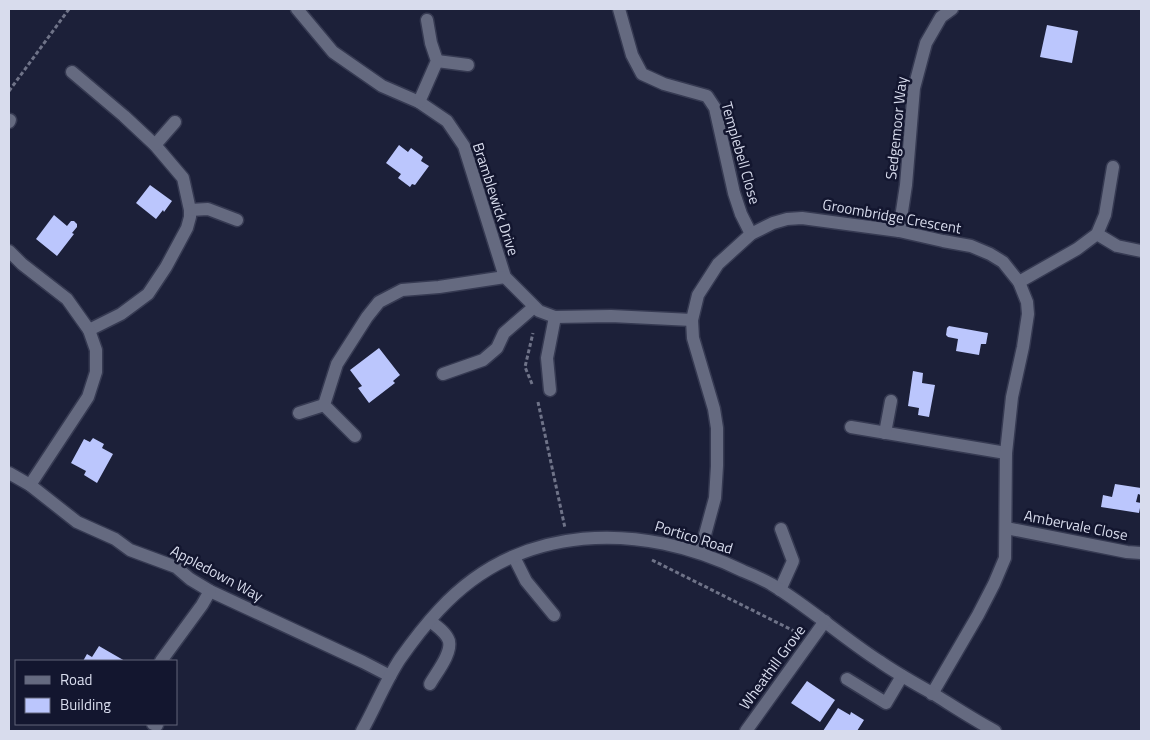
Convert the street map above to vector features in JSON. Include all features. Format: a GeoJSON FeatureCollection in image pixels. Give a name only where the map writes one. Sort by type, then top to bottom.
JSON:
{"type":"FeatureCollection","features":[{"type":"Feature","properties":{"kind":"street","name":"Bramblewick Drive"},"geometry":{"type":"LineString","coordinates":[[297,9],[333,52],[382,86],[419,102],[447,121],[464,146],[505,277],[539,311],[555,317],[612,316],[692,320]]}},
{"type":"Feature","properties":{"kind":"street","name":"Templebell Close"},"geometry":{"type":"LineString","coordinates":[[619,9],[632,54],[642,74],[664,84],[706,96],[714,108],[734,193],[741,214],[751,234]]}},
{"type":"Feature","properties":{"kind":"street","name":"Sedgemoor Way"},"geometry":{"type":"LineString","coordinates":[[899,231],[906,184],[914,88],[926,43],[940,17],[952,9]]}},
{"type":"Feature","properties":{"kind":"street"},"geometry":{"type":"LineString","coordinates":[[419,102],[437,62],[427,20]]}},
{"type":"Feature","properties":{"kind":"street"},"geometry":{"type":"LineString","coordinates":[[437,62],[468,65]]}},
{"type":"Feature","properties":{"kind":"street"},"geometry":{"type":"LineString","coordinates":[[72,72],[155,145],[183,178],[190,210],[190,217],[186,228],[166,267],[148,294],[121,314],[89,330]]}},
{"type":"Feature","properties":{"kind":"street"},"geometry":{"type":"LineString","coordinates":[[155,145],[175,122]]}},
{"type":"Feature","properties":{"kind":"street"},"geometry":{"type":"LineString","coordinates":[[1019,282],[1077,249],[1097,234],[1105,215],[1113,167]]}},
{"type":"Feature","properties":{"kind":"street"},"geometry":{"type":"LineString","coordinates":[[190,210],[208,209],[236,220]]}},
{"type":"Feature","properties":{"kind":"street","name":"Groombridge Crescent"},"geometry":{"type":"LineString","coordinates":[[700,553],[715,498],[717,428],[714,410],[693,338],[692,320],[698,295],[718,264],[751,234],[773,223],[787,219],[802,218],[899,231],[971,246],[990,254],[1003,262],[1019,282],[1027,302],[1028,314],[1012,397],[1006,453],[1005,558],[974,622],[932,694]]}},
{"type":"Feature","properties":{"kind":"street"},"geometry":{"type":"LineString","coordinates":[[1097,234],[1117,246],[1141,251]]}},
{"type":"Feature","properties":{"kind":"street"},"geometry":{"type":"LineString","coordinates":[[9,251],[22,264],[67,299],[89,330],[96,350],[96,372],[88,397],[30,485]]}},
{"type":"Feature","properties":{"kind":"street"},"geometry":{"type":"LineString","coordinates":[[324,405],[337,364],[379,302],[402,290],[439,287],[505,277]]}},
{"type":"Feature","properties":{"kind":"street"},"geometry":{"type":"LineString","coordinates":[[443,374],[483,360],[497,348],[504,333],[534,307]]}},
{"type":"Feature","properties":{"kind":"street"},"geometry":{"type":"LineString","coordinates":[[550,390],[547,358],[555,317]]}},
{"type":"Feature","properties":{"kind":"street"},"geometry":{"type":"LineString","coordinates":[[885,432],[891,402]]}},
{"type":"Feature","properties":{"kind":"street"},"geometry":{"type":"LineString","coordinates":[[299,413],[324,405]]}},
{"type":"Feature","properties":{"kind":"street"},"geometry":{"type":"LineString","coordinates":[[324,405],[355,436]]}},
{"type":"Feature","properties":{"kind":"street"},"geometry":{"type":"LineString","coordinates":[[852,427],[1006,453]]}},
{"type":"Feature","properties":{"kind":"street","name":"Appledown Way"},"geometry":{"type":"LineString","coordinates":[[9,473],[30,485],[77,522],[115,539],[130,550],[176,567],[190,579],[210,591],[390,676]]}},
{"type":"Feature","properties":{"kind":"street","name":"Ambervale Close"},"geometry":{"type":"LineString","coordinates":[[1006,528],[1127,552],[1141,553]]}},
{"type":"Feature","properties":{"kind":"street"},"geometry":{"type":"LineString","coordinates":[[780,590],[793,561],[781,529]]}},
{"type":"Feature","properties":{"kind":"street","name":"Portico Road"},"geometry":{"type":"LineString","coordinates":[[362,731],[400,660],[430,621],[451,598],[470,583],[487,571],[514,557],[551,544],[580,538],[618,537],[671,545],[700,553],[734,566],[771,584],[879,661],[995,731]]}},
{"type":"Feature","properties":{"kind":"street"},"geometry":{"type":"LineString","coordinates":[[514,557],[526,581],[554,615]]}},
{"type":"Feature","properties":{"kind":"street"},"geometry":{"type":"LineString","coordinates":[[163,660],[210,591]]}},
{"type":"Feature","properties":{"kind":"street"},"geometry":{"type":"LineString","coordinates":[[430,621],[444,632],[449,641],[448,654],[430,684]]}},
{"type":"Feature","properties":{"kind":"street","name":"Wheathill Grove"},"geometry":{"type":"LineString","coordinates":[[746,731],[825,621]]}},
{"type":"Feature","properties":{"kind":"street"},"geometry":{"type":"LineString","coordinates":[[847,678],[886,703],[902,676]]}},
{"type":"Feature","properties":{"kind":"path"},"geometry":{"type":"LineString","coordinates":[[9,91],[68,9]]}},
{"type":"Feature","properties":{"kind":"path"},"geometry":{"type":"LineString","coordinates":[[646,559],[654,561],[812,640]]}},
{"type":"Feature","properties":{"kind":"building"},"geometry":{"type":"Polygon","coordinates":[[[1047,25],[1078,31],[1072,63],[1040,57],[1047,25]]]}},
{"type":"Feature","properties":{"kind":"building"},"geometry":{"type":"Polygon","coordinates":[[[399,145],[408,152],[411,148],[423,157],[421,161],[429,166],[415,185],[412,184],[410,187],[398,178],[401,174],[386,163],[399,145]]]}},
{"type":"Feature","properties":{"kind":"building"},"geometry":{"type":"Polygon","coordinates":[[[150,185],[172,201],[156,219],[136,203],[150,185]]]}},
{"type":"Feature","properties":{"kind":"building"},"geometry":{"type":"Polygon","coordinates":[[[54,215],[67,226],[71,221],[77,224],[72,233],[74,234],[57,256],[36,239],[54,215]]]}},
{"type":"Feature","properties":{"kind":"building"},"geometry":{"type":"Polygon","coordinates":[[[949,326],[988,333],[986,344],[981,344],[979,355],[956,351],[958,339],[946,335],[949,326]]]}},
{"type":"Feature","properties":{"kind":"building"},"geometry":{"type":"Polygon","coordinates":[[[379,348],[400,375],[393,381],[395,383],[369,403],[358,388],[362,386],[350,370],[379,348]]]}},
{"type":"Feature","properties":{"kind":"building"},"geometry":{"type":"Polygon","coordinates":[[[913,371],[923,373],[922,383],[935,385],[929,417],[918,415],[919,408],[908,406],[913,371]]]}},
{"type":"Feature","properties":{"kind":"building"},"geometry":{"type":"Polygon","coordinates":[[[93,438],[104,444],[102,448],[113,454],[97,483],[84,475],[86,471],[71,463],[84,439],[90,442],[93,438]]]}},
{"type":"Feature","properties":{"kind":"building"},"geometry":{"type":"Polygon","coordinates":[[[1115,484],[1141,488],[1141,495],[1138,494],[1136,502],[1141,503],[1139,513],[1101,507],[1103,495],[1112,497],[1115,484]]]}},
{"type":"Feature","properties":{"kind":"building"},"geometry":{"type":"Polygon","coordinates":[[[99,646],[123,660],[84,660],[87,654],[92,657],[99,646]]]}},
{"type":"Feature","properties":{"kind":"building"},"geometry":{"type":"Polygon","coordinates":[[[807,681],[835,700],[820,722],[791,703],[807,681]]]}},
{"type":"Feature","properties":{"kind":"building"},"geometry":{"type":"Polygon","coordinates":[[[838,708],[850,715],[851,712],[864,720],[857,731],[823,731],[838,708]]]}}]}
